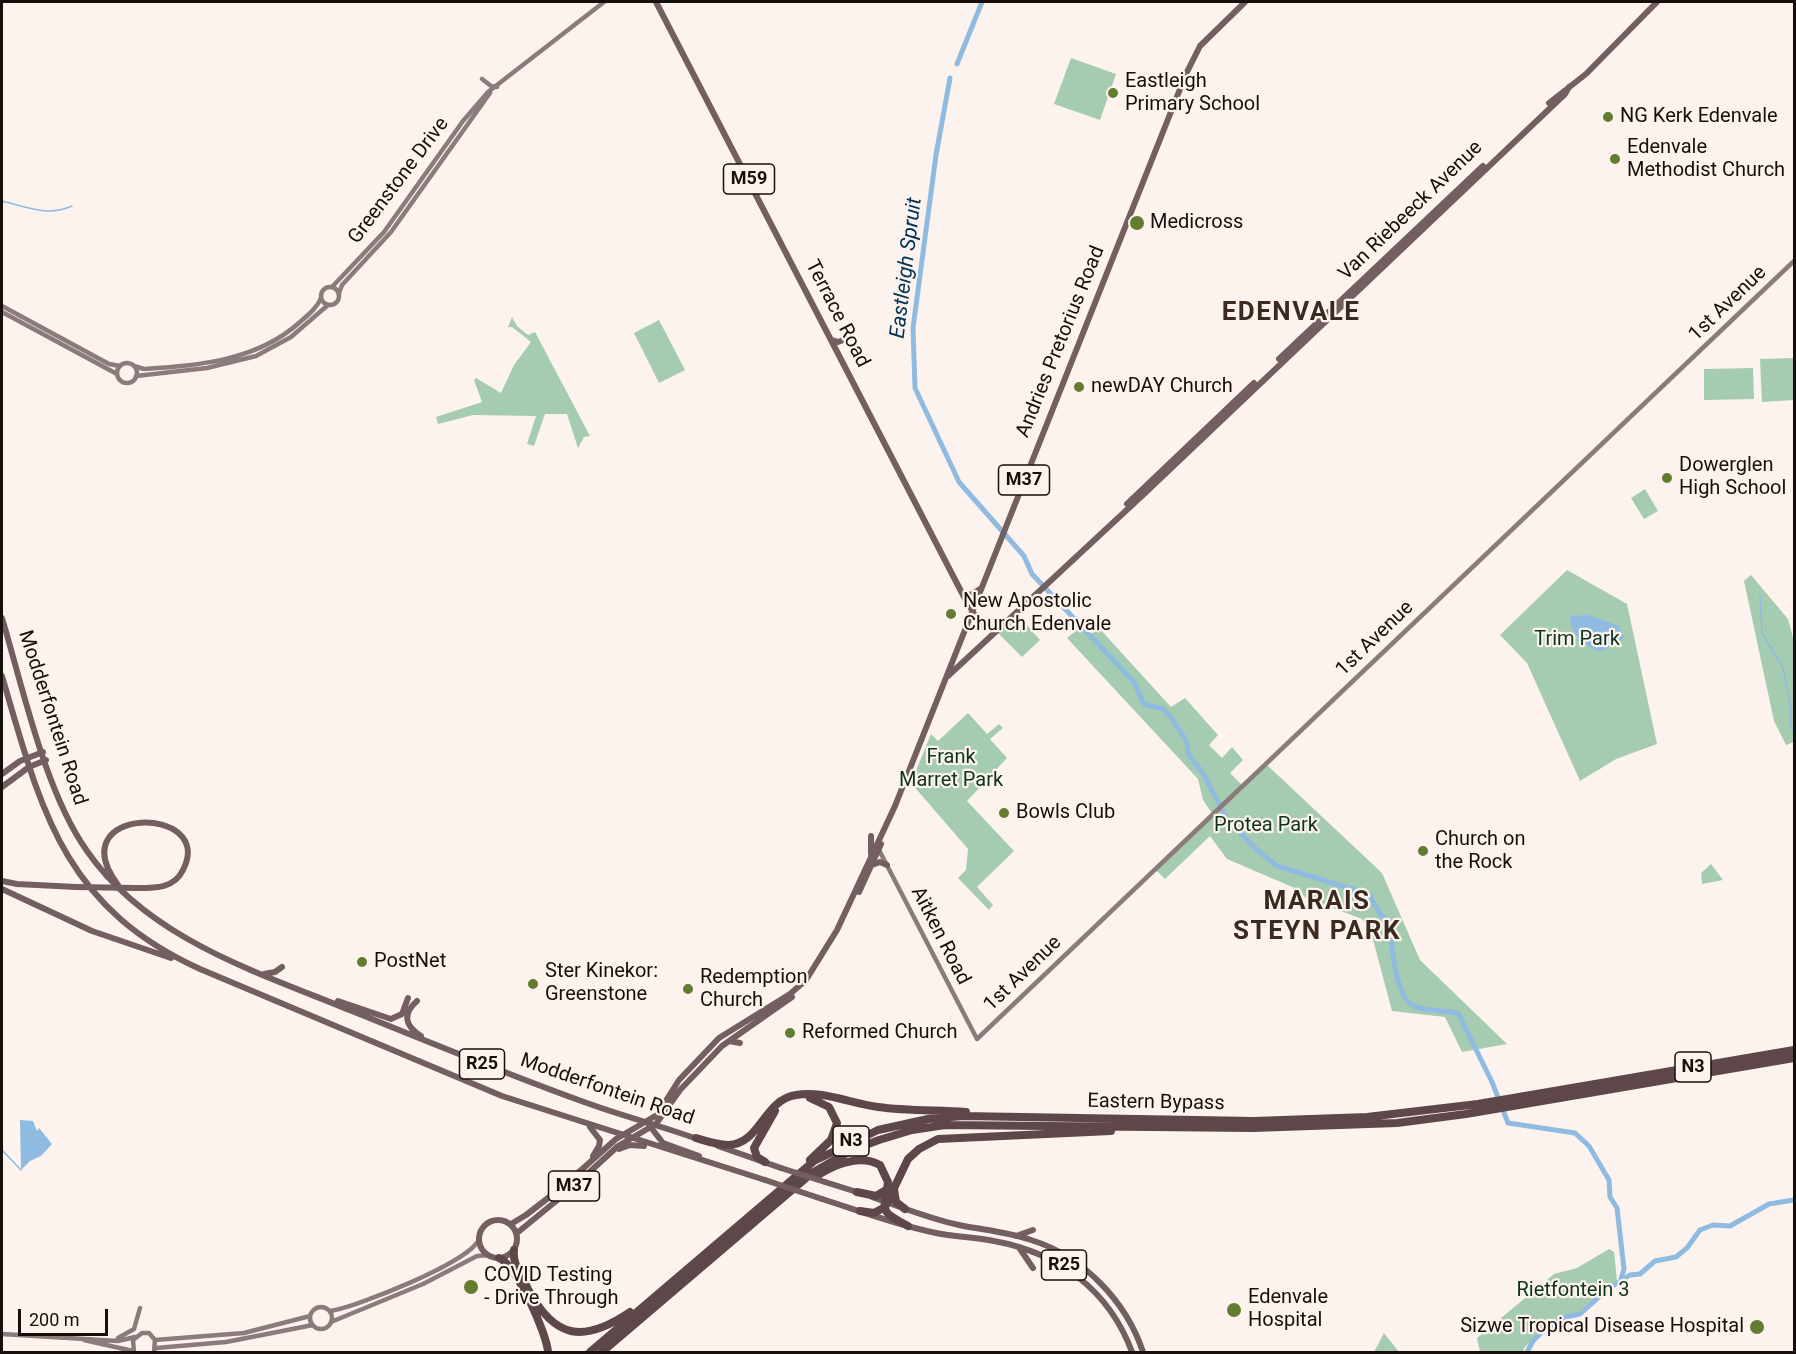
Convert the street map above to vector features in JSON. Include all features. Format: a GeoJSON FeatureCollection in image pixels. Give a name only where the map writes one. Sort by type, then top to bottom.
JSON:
{"type":"FeatureCollection","features":[{"type":"Feature","properties":{"kind":"highway","name":"Eastern Bypass"},"geometry":{"type":"LineString","coordinates":[[602,1353],[770,1208],[828,1163],[852,1150],[912,1130],[963,1124],[1191,1128],[1335,1127],[1405,1122],[1794,1050]]}},
{"type":"Feature","properties":{"kind":"highway","name":"Eastern Bypass"},"geometry":{"type":"LineString","coordinates":[[1593,1088],[1794,1058]]}},
{"type":"Feature","properties":{"kind":"highway"},"geometry":{"type":"LineString","coordinates":[[696,1138],[725,1145],[744,1141],[754,1133],[777,1103],[791,1096],[804,1094],[886,1108],[1070,1118]]}},
{"type":"Feature","properties":{"kind":"highway"},"geometry":{"type":"LineString","coordinates":[[676,1277],[704,1250],[828,1144],[837,1127],[834,1113],[826,1105],[812,1099],[796,1099],[782,1104],[770,1118],[755,1144],[756,1155],[765,1162]]}},
{"type":"Feature","properties":{"kind":"highway","name":"Eastern Bypass"},"geometry":{"type":"LineString","coordinates":[[590,1353],[814,1161],[878,1130],[945,1117],[1254,1121],[1334,1119],[1492,1106]]}},
{"type":"Feature","properties":{"kind":"highway"},"geometry":{"type":"LineString","coordinates":[[860,1211],[874,1213],[885,1204],[911,1155],[930,1142],[945,1138],[1191,1128]]}},
{"type":"Feature","properties":{"kind":"highway"},"geometry":{"type":"LineString","coordinates":[[770,1208],[823,1172],[852,1161],[864,1160],[880,1165],[888,1178],[885,1204],[891,1217],[908,1226]]}},
{"type":"Feature","properties":{"kind":"highway"},"geometry":{"type":"LineString","coordinates":[[894,1184],[895,1199],[905,1209]]}},
{"type":"Feature","properties":{"kind":"highway"},"geometry":{"type":"LineString","coordinates":[[857,1192],[876,1196],[887,1190]]}},
{"type":"Feature","properties":{"kind":"highway"},"geometry":{"type":"LineString","coordinates":[[514,1250],[516,1265],[541,1312],[557,1326],[568,1331],[590,1332],[604,1328],[657,1295]]}},
{"type":"Feature","properties":{"kind":"highway"},"geometry":{"type":"LineString","coordinates":[[498,1258],[508,1265],[534,1312],[544,1332],[548,1353]]}},
{"type":"Feature","properties":{"kind":"main road"},"geometry":{"type":"LineString","coordinates":[[489,92],[604,2]]}},
{"type":"Feature","properties":{"kind":"main road","name":"Terrace Road"},"geometry":{"type":"LineString","coordinates":[[657,2],[986,638]]}},
{"type":"Feature","properties":{"kind":"main road","name":"M37"},"geometry":{"type":"LineString","coordinates":[[1196,53],[1205,40],[1245,2]]}},
{"type":"Feature","properties":{"kind":"main road","name":"M37"},"geometry":{"type":"LineString","coordinates":[[1196,53],[1250,2]]}},
{"type":"Feature","properties":{"kind":"main road","name":"Van Riebeeck Avenue"},"geometry":{"type":"LineString","coordinates":[[630,1138],[651,1124],[669,1106],[694,1073],[729,1041],[796,995],[808,983],[833,940],[878,848],[945,678],[1406,245],[1565,94],[1569,87],[1615,46],[1657,2]]}},
{"type":"Feature","properties":{"kind":"main road","name":"Andries Pretorius Road"},"geometry":{"type":"LineString","coordinates":[[945,678],[1196,53]]}},
{"type":"Feature","properties":{"kind":"main road"},"geometry":{"type":"LineString","coordinates":[[482,79],[491,86],[497,87]]}},
{"type":"Feature","properties":{"kind":"main road","name":"Greenstone Drive"},"geometry":{"type":"LineString","coordinates":[[332,287],[384,232],[463,121],[489,92]]}},
{"type":"Feature","properties":{"kind":"main road","name":"Greenstone Drive"},"geometry":{"type":"LineString","coordinates":[[339,293],[342,285],[391,232],[489,92]]}},
{"type":"Feature","properties":{"kind":"main road","name":"1st Avenue"},"geometry":{"type":"LineString","coordinates":[[977,1039],[1794,261]]}},
{"type":"Feature","properties":{"kind":"main road"},"geometry":{"type":"LineString","coordinates":[[2,312],[117,374],[121,381],[127,383],[136,376],[212,367],[256,356],[291,337],[328,305],[337,303],[339,293],[332,287],[323,290],[317,306],[294,328],[255,351],[212,362],[144,369],[125,363],[120,366],[117,374]]}},
{"type":"Feature","properties":{"kind":"main road"},"geometry":{"type":"LineString","coordinates":[[321,298],[328,305]]}},
{"type":"Feature","properties":{"kind":"main road"},"geometry":{"type":"LineString","coordinates":[[2,306],[109,364],[120,366]]}},
{"type":"Feature","properties":{"kind":"main road"},"geometry":{"type":"LineString","coordinates":[[831,340],[838,342],[849,338]]}},
{"type":"Feature","properties":{"kind":"main road"},"geometry":{"type":"LineString","coordinates":[[134,366],[136,376]]}},
{"type":"Feature","properties":{"kind":"main road"},"geometry":{"type":"LineString","coordinates":[[981,589],[971,595],[963,595],[966,624],[978,621],[988,629],[997,628]]}},
{"type":"Feature","properties":{"kind":"main road","name":"Modderfontein Road"},"geometry":{"type":"LineString","coordinates":[[2,618],[61,806],[86,850],[112,882],[133,902],[179,935],[263,974],[441,1047],[588,1103],[857,1192],[885,1204],[958,1225],[1016,1236],[1057,1250],[1093,1276],[1128,1320],[1143,1353]]}},
{"type":"Feature","properties":{"kind":"main road","name":"Modderfontein Road"},"geometry":{"type":"LineString","coordinates":[[2,676],[26,758],[51,826],[80,875],[114,914],[142,937],[177,959],[502,1096],[621,1136],[908,1226],[1017,1246],[1056,1261],[1080,1277],[1109,1309],[1132,1353]]}},
{"type":"Feature","properties":{"kind":"main road"},"geometry":{"type":"LineString","coordinates":[[2,774],[26,758],[43,752]]}},
{"type":"Feature","properties":{"kind":"main road"},"geometry":{"type":"LineString","coordinates":[[2,787],[29,767],[46,760]]}},
{"type":"Feature","properties":{"kind":"main road"},"geometry":{"type":"LineString","coordinates":[[2,881],[24,885],[76,887],[135,888],[161,887],[172,883],[180,875],[187,857],[179,835],[155,822],[138,821],[121,828],[110,839],[106,857],[110,873],[133,902]]}},
{"type":"Feature","properties":{"kind":"main road"},"geometry":{"type":"LineString","coordinates":[[871,836],[871,861],[886,865]]}},
{"type":"Feature","properties":{"kind":"main road","name":"Aitken Road"},"geometry":{"type":"LineString","coordinates":[[878,848],[977,1039]]}},
{"type":"Feature","properties":{"kind":"main road"},"geometry":{"type":"LineString","coordinates":[[2,889],[92,931],[177,959]]}},
{"type":"Feature","properties":{"kind":"main road","name":"Van Riebeeck Avenue"},"geometry":{"type":"LineString","coordinates":[[651,1124],[676,1083],[709,1047],[730,1030],[803,984],[833,940]]}},
{"type":"Feature","properties":{"kind":"main road"},"geometry":{"type":"LineString","coordinates":[[263,974],[275,972],[282,967]]}},
{"type":"Feature","properties":{"kind":"main road"},"geometry":{"type":"LineString","coordinates":[[317,996],[391,1019],[402,1014],[408,998]]}},
{"type":"Feature","properties":{"kind":"main road"},"geometry":{"type":"LineString","coordinates":[[417,1001],[407,1016],[409,1027],[441,1047]]}},
{"type":"Feature","properties":{"kind":"main road"},"geometry":{"type":"LineString","coordinates":[[729,1041],[741,1041],[744,1029]]}},
{"type":"Feature","properties":{"kind":"main road"},"geometry":{"type":"LineString","coordinates":[[669,1106],[667,1122],[676,1131]]}},
{"type":"Feature","properties":{"kind":"main road"},"geometry":{"type":"LineString","coordinates":[[562,1116],[591,1128],[599,1136],[599,1146],[583,1168]]}},
{"type":"Feature","properties":{"kind":"main road"},"geometry":{"type":"LineString","coordinates":[[651,1124],[663,1143],[763,1180]]}},
{"type":"Feature","properties":{"kind":"main road","name":"M37"},"geometry":{"type":"LineString","coordinates":[[510,1224],[548,1199],[621,1136],[651,1124]]}},
{"type":"Feature","properties":{"kind":"main road","name":"M37"},"geometry":{"type":"LineString","coordinates":[[517,1233],[630,1138]]}},
{"type":"Feature","properties":{"kind":"main road"},"geometry":{"type":"LineString","coordinates":[[610,1153],[630,1145],[657,1147]]}},
{"type":"Feature","properties":{"kind":"main road"},"geometry":{"type":"LineString","coordinates":[[2,1334],[124,1340],[146,1333],[155,1340],[244,1333],[310,1316],[318,1307],[330,1311],[380,1295],[431,1272],[470,1252],[479,1239],[481,1230],[491,1221],[502,1220],[510,1224],[517,1233],[514,1250],[498,1258],[482,1249],[479,1239]]}},
{"type":"Feature","properties":{"kind":"main road"},"geometry":{"type":"LineString","coordinates":[[1016,1236],[1033,1230]]}},
{"type":"Feature","properties":{"kind":"main road"},"geometry":{"type":"LineString","coordinates":[[1017,1246],[1027,1255],[1033,1268]]}},
{"type":"Feature","properties":{"kind":"main road"},"geometry":{"type":"LineString","coordinates":[[155,1340],[155,1350],[233,1341],[313,1325],[323,1329],[331,1322],[423,1284],[477,1256],[489,1255]]}},
{"type":"Feature","properties":{"kind":"main road"},"geometry":{"type":"LineString","coordinates":[[104,1339],[122,1337],[130,1333],[136,1324],[140,1308]]}},
{"type":"Feature","properties":{"kind":"main road"},"geometry":{"type":"LineString","coordinates":[[330,1311],[331,1322]]}},
{"type":"Feature","properties":{"kind":"main road"},"geometry":{"type":"LineString","coordinates":[[310,1316],[313,1325]]}},
{"type":"Feature","properties":{"kind":"main road"},"geometry":{"type":"LineString","coordinates":[[81,1339],[134,1352],[132,1344],[135,1337]]}},
{"type":"Feature","properties":{"kind":"green space"},"geometry":{"type":"Polygon","coordinates":[[[1071,58],[1116,74],[1100,120],[1054,104],[1071,58]]]}},
{"type":"Feature","properties":{"kind":"green space"},"geometry":{"type":"Polygon","coordinates":[[[512,317],[517,326],[528,335],[535,332],[590,436],[584,437],[578,448],[567,414],[545,414],[534,446],[527,444],[536,416],[473,415],[438,424],[436,417],[482,402],[474,380],[476,378],[501,393],[514,365],[531,342],[512,327],[508,327],[512,317]]]}},
{"type":"Feature","properties":{"kind":"green space"},"geometry":{"type":"Polygon","coordinates":[[[659,320],[685,370],[659,383],[634,333],[659,320]]]}},
{"type":"Feature","properties":{"kind":"green space"},"geometry":{"type":"Polygon","coordinates":[[[1794,358],[1794,400],[1762,402],[1760,359],[1794,358]]]}},
{"type":"Feature","properties":{"kind":"green space"},"geometry":{"type":"Polygon","coordinates":[[[1753,368],[1754,399],[1704,400],[1704,369],[1753,368]]]}},
{"type":"Feature","properties":{"kind":"green space"},"geometry":{"type":"Polygon","coordinates":[[[1645,489],[1658,511],[1644,519],[1631,498],[1645,489]]]}},
{"type":"Feature","properties":{"kind":"green space","name":"Trim Park"},"geometry":{"type":"Polygon","coordinates":[[[1567,570],[1627,604],[1657,744],[1616,759],[1580,781],[1527,663],[1500,635],[1567,570]]]}},
{"type":"Feature","properties":{"kind":"green space"},"geometry":{"type":"Polygon","coordinates":[[[1751,575],[1788,619],[1794,641],[1794,742],[1786,745],[1774,721],[1744,581],[1751,575]]]}},
{"type":"Feature","properties":{"kind":"green space"},"geometry":{"type":"Polygon","coordinates":[[[1018,615],[1040,640],[1022,657],[995,630],[1018,615]]]}},
{"type":"Feature","properties":{"kind":"green space","name":"Protea Park"},"geometry":{"type":"Polygon","coordinates":[[[1082,626],[1090,635],[1099,628],[1171,707],[1185,698],[1218,735],[1209,745],[1222,758],[1232,747],[1243,760],[1230,773],[1243,786],[1266,764],[1382,873],[1420,960],[1507,1044],[1462,1052],[1445,1017],[1392,1011],[1371,932],[1362,919],[1306,898],[1297,889],[1227,859],[1210,836],[1165,879],[1155,869],[1213,815],[1203,800],[1198,779],[1067,638],[1082,626]]]}},
{"type":"Feature","properties":{"kind":"green space","name":"Frank Marret Park"},"geometry":{"type":"Polygon","coordinates":[[[968,713],[987,734],[999,724],[1003,728],[990,739],[1007,758],[967,801],[1014,851],[977,887],[993,905],[989,910],[958,878],[966,870],[968,849],[911,783],[931,734],[938,741],[968,713]]]}},
{"type":"Feature","properties":{"kind":"green space"},"geometry":{"type":"Polygon","coordinates":[[[1711,864],[1723,880],[1702,884],[1701,873],[1711,864]]]}},
{"type":"Feature","properties":{"kind":"green space","name":"Rietfontein 3"},"geometry":{"type":"Polygon","coordinates":[[[1609,1249],[1614,1252],[1617,1281],[1606,1287],[1581,1312],[1570,1314],[1544,1329],[1524,1348],[1523,1352],[1480,1352],[1477,1338],[1554,1274],[1577,1268],[1609,1249]]]}},
{"type":"Feature","properties":{"kind":"green space"},"geometry":{"type":"Polygon","coordinates":[[[1384,1333],[1399,1352],[1374,1352],[1384,1333]]]}},
{"type":"Feature","properties":{"kind":"water"},"geometry":{"type":"Polygon","coordinates":[[[1588,615],[1619,626],[1624,638],[1600,652],[1589,646],[1575,634],[1570,616],[1588,615]]]}},
{"type":"Feature","properties":{"kind":"water"},"geometry":{"type":"Polygon","coordinates":[[[20,1120],[33,1121],[37,1131],[39,1128],[52,1144],[41,1156],[30,1161],[21,1170],[20,1120]]]}},
{"type":"Feature","properties":{"kind":"waterway","name":"Eastleigh Spruit"},"geometry":{"type":"LineString","coordinates":[[957,64],[982,2]]}},
{"type":"Feature","properties":{"kind":"waterway","name":"Eastleigh Spruit"},"geometry":{"type":"LineString","coordinates":[[950,78],[936,155],[913,328],[915,388],[959,482],[1024,556],[1032,574],[1134,682],[1144,704],[1163,709],[1170,716],[1187,742],[1188,754],[1203,773],[1227,819],[1256,849],[1277,866],[1369,894],[1380,914],[1389,921],[1395,967],[1401,990],[1406,999],[1412,1005],[1422,1009],[1458,1013],[1492,1082],[1508,1123],[1575,1133],[1589,1146],[1609,1180],[1610,1197],[1617,1208],[1624,1269],[1620,1283]]}},
{"type":"Feature","properties":{"kind":"waterway"},"geometry":{"type":"LineString","coordinates":[[2,201],[45,211],[72,206]]}},
{"type":"Feature","properties":{"kind":"waterway"},"geometry":{"type":"LineString","coordinates":[[1760,596],[1762,633],[1783,668],[1791,710],[1791,727],[1794,732]]}},
{"type":"Feature","properties":{"kind":"waterway"},"geometry":{"type":"LineString","coordinates":[[2,1150],[21,1170]]}},
{"type":"Feature","properties":{"kind":"waterway"},"geometry":{"type":"LineString","coordinates":[[1527,1352],[1533,1341],[1544,1330],[1566,1317],[1580,1314],[1608,1289],[1630,1275],[1640,1274],[1655,1261],[1676,1257],[1687,1248],[1700,1230],[1713,1225],[1730,1226],[1769,1204],[1794,1200]]}},
{"type":"Feature","properties":{"kind":"place","name":"Eastleigh Primary School"},"geometry":{"type":"Point","coordinates":[1113,93]}},
{"type":"Feature","properties":{"kind":"place","name":"NG Kerk Edenvale"},"geometry":{"type":"Point","coordinates":[1608,117]}},
{"type":"Feature","properties":{"kind":"place","name":"Edenvale Methodist Church"},"geometry":{"type":"Point","coordinates":[1615,159]}},
{"type":"Feature","properties":{"kind":"place","name":"Medicross"},"geometry":{"type":"Point","coordinates":[1137,223]}},
{"type":"Feature","properties":{"kind":"place","name":"newDAY Church"},"geometry":{"type":"Point","coordinates":[1079,387]}},
{"type":"Feature","properties":{"kind":"place","name":"Dowerglen High School"},"geometry":{"type":"Point","coordinates":[1667,478]}},
{"type":"Feature","properties":{"kind":"place","name":"New Apostolic Church Edenvale"},"geometry":{"type":"Point","coordinates":[951,614]}},
{"type":"Feature","properties":{"kind":"place","name":"Bowls Club"},"geometry":{"type":"Point","coordinates":[1004,813]}},
{"type":"Feature","properties":{"kind":"place","name":"Church on the Rock"},"geometry":{"type":"Point","coordinates":[1423,851]}},
{"type":"Feature","properties":{"kind":"place","name":"PostNet"},"geometry":{"type":"Point","coordinates":[362,962]}},
{"type":"Feature","properties":{"kind":"place","name":"Ster Kinekor: Greenstone"},"geometry":{"type":"Point","coordinates":[533,984]}},
{"type":"Feature","properties":{"kind":"place","name":"Redemption Church"},"geometry":{"type":"Point","coordinates":[688,989]}},
{"type":"Feature","properties":{"kind":"place","name":"Reformed Church"},"geometry":{"type":"Point","coordinates":[790,1033]}},
{"type":"Feature","properties":{"kind":"place","name":"COVID Testing - Drive Through"},"geometry":{"type":"Point","coordinates":[471,1287]}},
{"type":"Feature","properties":{"kind":"place","name":"Edenvale Hospital"},"geometry":{"type":"Point","coordinates":[1234,1310]}},
{"type":"Feature","properties":{"kind":"place","name":"Sizwe Tropical Disease Hospital"},"geometry":{"type":"Point","coordinates":[1757,1327]}},
{"type":"Feature","properties":{"kind":"district","name":"EDENVALE"},"geometry":{"type":"Point","coordinates":[1291,313]}},
{"type":"Feature","properties":{"kind":"district","name":"MARAIS STEYN PARK"},"geometry":{"type":"Point","coordinates":[1317,917]}}]}
